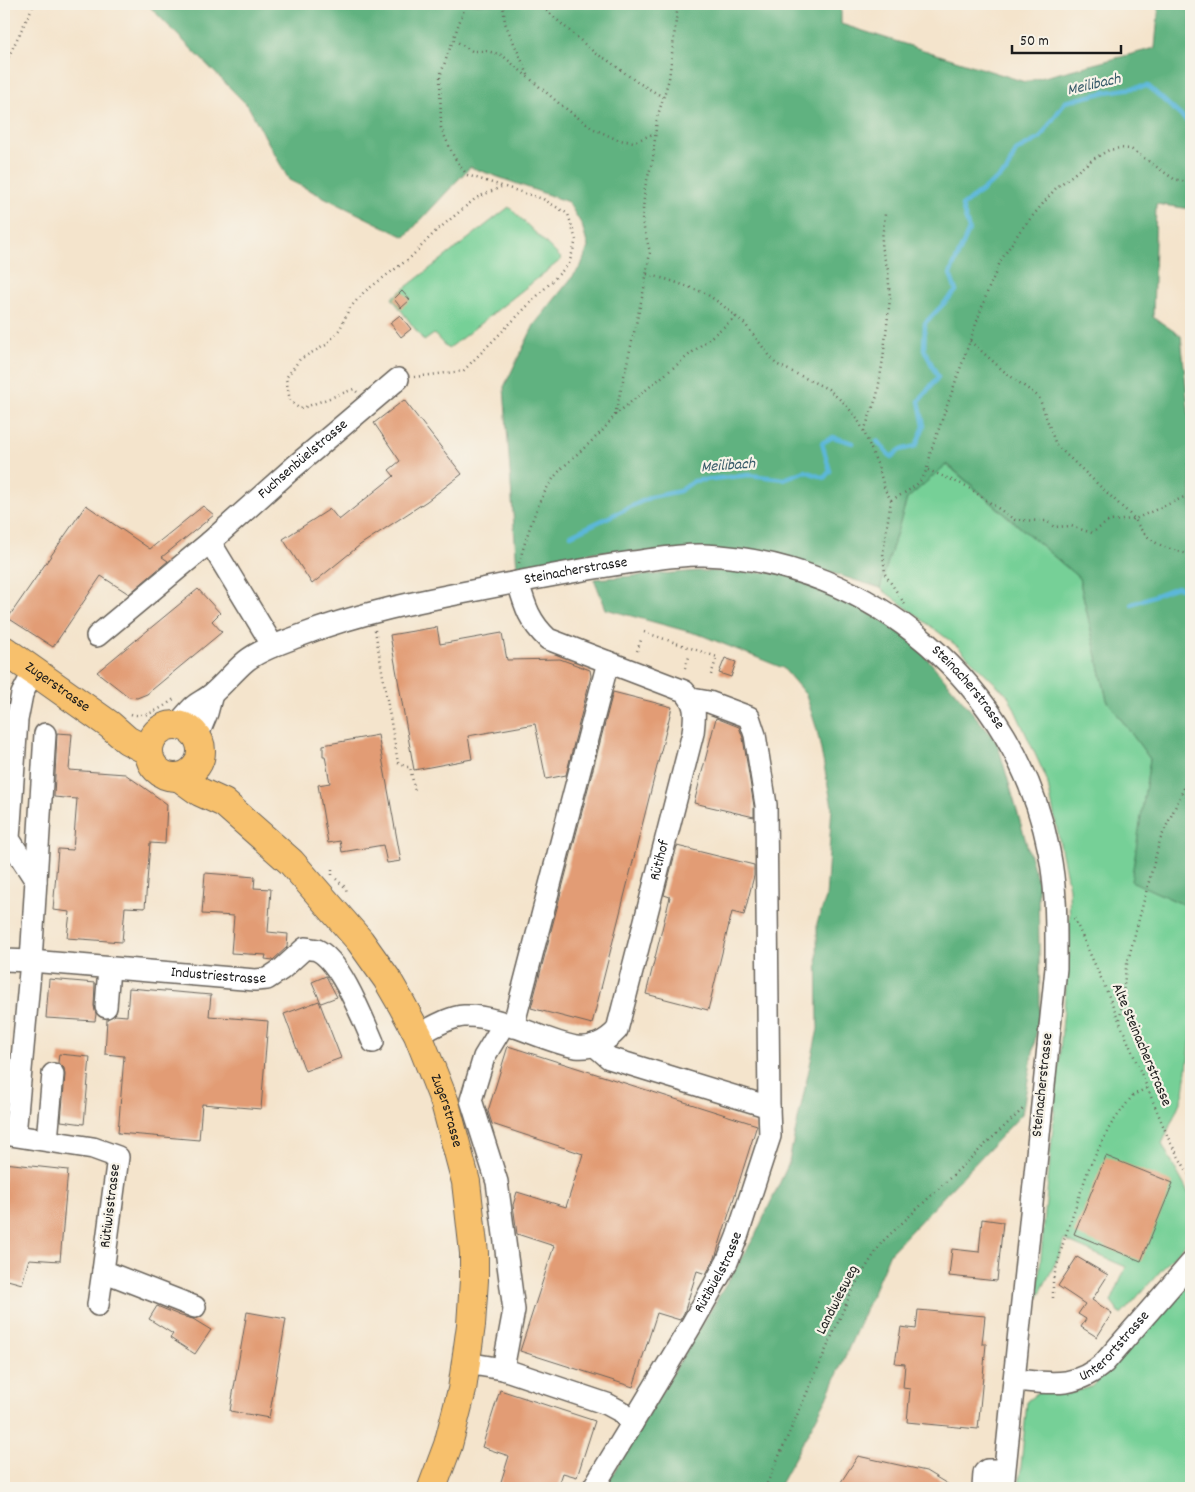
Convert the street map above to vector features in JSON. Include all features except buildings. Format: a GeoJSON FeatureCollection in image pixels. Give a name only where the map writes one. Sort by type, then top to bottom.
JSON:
{"type":"FeatureCollection","features":[{"type":"Feature","properties":{"kind":"main road","name":"Zugerstrasse"},"geometry":{"type":"LineString","coordinates":[[4,650],[34,671],[117,717],[169,737]]}},
{"type":"Feature","properties":{"kind":"main road"},"geometry":{"type":"LineString","coordinates":[[169,737],[201,748],[188,771],[169,777],[156,769],[150,761],[169,737]]}},
{"type":"Feature","properties":{"kind":"main road","name":"Zugerstrasse"},"geometry":{"type":"LineString","coordinates":[[188,771],[212,783],[224,803],[291,862],[340,918],[387,979],[418,1036],[445,1103],[466,1182],[474,1253],[471,1325],[462,1390],[432,1488]]}},
{"type":"Feature","properties":{"kind":"street","name":"Fuchsenbüelstrasse"},"geometry":{"type":"LineString","coordinates":[[97,636],[210,542],[294,467],[398,380]]}},
{"type":"Feature","properties":{"kind":"street"},"geometry":{"type":"LineString","coordinates":[[210,542],[273,646]]}},
{"type":"Feature","properties":{"kind":"street","name":"Steinacherstrasse"},"geometry":{"type":"LineString","coordinates":[[169,737],[207,713],[212,694],[247,660],[273,646],[337,622],[418,601],[597,567],[670,557],[700,555],[740,558],[775,565],[840,587],[901,623],[946,659],[968,683],[1004,732],[1030,785],[1049,850],[1057,902],[1056,968],[1004,1479]]}},
{"type":"Feature","properties":{"kind":"street"},"geometry":{"type":"LineString","coordinates":[[518,582],[526,611],[536,628],[548,639],[684,691],[692,699]]}},
{"type":"Feature","properties":{"kind":"street"},"geometry":{"type":"LineString","coordinates":[[503,1369],[514,1310],[497,1182],[470,1100],[484,1057],[509,1026],[608,662]]}},
{"type":"Feature","properties":{"kind":"street"},"geometry":{"type":"LineString","coordinates":[[34,671],[22,694],[17,720],[9,839],[36,881]]}},
{"type":"Feature","properties":{"kind":"street","name":"Rütihof"},"geometry":{"type":"LineString","coordinates":[[594,1045],[609,1039],[617,1030],[693,732],[695,713],[692,699]]}},
{"type":"Feature","properties":{"kind":"street","name":"Rütibüelstrasse"},"geometry":{"type":"LineString","coordinates":[[593,1488],[692,1324],[727,1262],[770,1136],[766,805],[755,735],[749,717],[709,702],[692,699]]}},
{"type":"Feature","properties":{"kind":"street"},"geometry":{"type":"LineString","coordinates":[[31,961],[45,734]]}},
{"type":"Feature","properties":{"kind":"street","name":"Industriestrasse"},"geometry":{"type":"LineString","coordinates":[[4,960],[255,980],[267,979],[282,969],[305,948],[316,950],[325,956],[341,976],[373,1042]]}},
{"type":"Feature","properties":{"kind":"street","name":"Rütiwisstrasse"},"geometry":{"type":"LineString","coordinates":[[31,961],[9,1134],[93,1148],[118,1157],[98,1305]]}},
{"type":"Feature","properties":{"kind":"street"},"geometry":{"type":"LineString","coordinates":[[106,1007],[109,968]]}},
{"type":"Feature","properties":{"kind":"street"},"geometry":{"type":"LineString","coordinates":[[418,1036],[454,1018],[465,1016],[482,1017],[577,1047],[594,1045],[609,1058],[769,1107]]}},
{"type":"Feature","properties":{"kind":"street"},"geometry":{"type":"LineString","coordinates":[[47,1140],[53,1074]]}},
{"type":"Feature","properties":{"kind":"street","name":"Unterortstrasse"},"geometry":{"type":"LineString","coordinates":[[1014,1380],[1056,1384],[1068,1383],[1079,1380],[1096,1371],[1191,1263]]}},
{"type":"Feature","properties":{"kind":"street"},"geometry":{"type":"LineString","coordinates":[[103,1271],[195,1307]]}},
{"type":"Feature","properties":{"kind":"street"},"geometry":{"type":"LineString","coordinates":[[466,1363],[503,1369],[606,1404],[620,1411],[632,1424]]}},
{"type":"Feature","properties":{"kind":"street"},"geometry":{"type":"LineString","coordinates":[[983,1488],[984,1473],[987,1470],[1004,1479]]}},
{"type":"Feature","properties":{"kind":"path"},"geometry":{"type":"LineString","coordinates":[[4,66],[34,4]]}},
{"type":"Feature","properties":{"kind":"path"},"geometry":{"type":"LineString","coordinates":[[398,380],[463,371],[569,264],[576,240],[568,214],[543,199],[467,175],[454,157],[441,128],[440,76],[466,4]]}},
{"type":"Feature","properties":{"kind":"path"},"geometry":{"type":"LineString","coordinates":[[503,4],[504,23],[530,78]]}},
{"type":"Feature","properties":{"kind":"path"},"geometry":{"type":"LineString","coordinates":[[539,4],[596,54],[663,97]]}},
{"type":"Feature","properties":{"kind":"path"},"geometry":{"type":"LineString","coordinates":[[616,415],[647,274],[650,252],[642,221],[646,187],[653,159],[655,133],[669,79],[678,4]]}},
{"type":"Feature","properties":{"kind":"path"},"geometry":{"type":"LineString","coordinates":[[454,40],[472,51],[487,51],[502,55],[561,105],[592,128],[618,140],[634,142],[655,133]]}},
{"type":"Feature","properties":{"kind":"path"},"geometry":{"type":"LineString","coordinates":[[891,500],[914,488],[928,470],[932,451],[970,340],[1001,260],[1020,231],[1056,188],[1093,159],[1109,150],[1120,148],[1131,150],[1174,179],[1191,183]]}},
{"type":"Feature","properties":{"kind":"path"},"geometry":{"type":"LineString","coordinates":[[371,403],[354,389],[300,410],[290,402],[286,378],[300,359],[326,345],[340,329],[350,309],[364,292],[410,258],[435,232],[476,198],[502,187]]}},
{"type":"Feature","properties":{"kind":"path"},"geometry":{"type":"LineString","coordinates":[[864,432],[877,396],[890,299],[888,270],[882,247],[884,214]]}},
{"type":"Feature","properties":{"kind":"path"},"geometry":{"type":"LineString","coordinates":[[647,274],[705,293],[737,316],[776,364],[828,388],[856,418],[864,432],[878,466],[885,490],[891,500],[884,553],[885,574],[908,608],[907,612]]}},
{"type":"Feature","properties":{"kind":"path"},"geometry":{"type":"LineString","coordinates":[[518,582],[518,567],[525,543],[544,495],[555,476],[573,457],[600,434],[616,415],[737,316]]}},
{"type":"Feature","properties":{"kind":"path"},"geometry":{"type":"LineString","coordinates":[[970,340],[1038,397],[1056,445],[1135,519],[1138,526],[1154,544],[1191,555]]}},
{"type":"Feature","properties":{"kind":"path"},"geometry":{"type":"LineString","coordinates":[[928,470],[966,486],[1015,520],[1047,521],[1054,527],[1071,526],[1092,534],[1109,521],[1135,519],[1191,494]]}},
{"type":"Feature","properties":{"kind":"path"},"geometry":{"type":"LineString","coordinates":[[384,628],[375,630],[398,763],[410,767],[415,791]]}},
{"type":"Feature","properties":{"kind":"path"},"geometry":{"type":"LineString","coordinates":[[644,632],[717,657],[710,678]]}},
{"type":"Feature","properties":{"kind":"path"},"geometry":{"type":"LineString","coordinates":[[637,651],[641,640]]}},
{"type":"Feature","properties":{"kind":"path"},"geometry":{"type":"LineString","coordinates":[[685,668],[689,657]]}},
{"type":"Feature","properties":{"kind":"path"},"geometry":{"type":"LineString","coordinates":[[117,717],[138,716],[156,711],[179,696]]}},
{"type":"Feature","properties":{"kind":"path"},"geometry":{"type":"LineString","coordinates":[[1120,1022],[1126,968],[1160,840],[1191,773]]}},
{"type":"Feature","properties":{"kind":"path","name":"Alte Steinacherstrasse"},"geometry":{"type":"LineString","coordinates":[[1073,916],[1170,1142],[1191,1178]]}},
{"type":"Feature","properties":{"kind":"path"},"geometry":{"type":"LineString","coordinates":[[1053,1298],[1053,1280],[1064,1240],[1089,1168],[1110,1126],[1133,1095],[1147,1088]]}},
{"type":"Feature","properties":{"kind":"path","name":"Landwiesweg"},"geometry":{"type":"LineString","coordinates":[[765,1488],[853,1288],[882,1242],[1042,1091]]}},
{"type":"Feature","properties":{"kind":"green space"},"geometry":{"type":"Polygon","coordinates":[[[147,4],[841,4],[841,24],[1025,82],[1155,48],[1159,4],[1191,4],[1191,209],[1156,204],[1153,317],[1181,336],[1191,437],[1191,908],[1131,881],[1150,759],[1107,700],[1079,578],[947,464],[907,499],[880,588],[797,562],[701,552],[595,552],[517,569],[504,387],[534,325],[581,266],[588,247],[582,225],[568,202],[470,167],[405,237],[289,180],[248,106],[147,4]]]}},
{"type":"Feature","properties":{"kind":"green space"},"geometry":{"type":"Polygon","coordinates":[[[509,207],[562,259],[448,349],[434,334],[424,341],[392,298],[509,207]]]}},
{"type":"Feature","properties":{"kind":"green space"},"geometry":{"type":"Polygon","coordinates":[[[946,464],[1079,578],[1107,700],[1150,759],[1132,881],[1191,908],[1191,1037],[1184,1093],[1162,1144],[1191,1198],[1191,1237],[1121,1315],[1111,1302],[1126,1267],[1064,1240],[1060,1254],[1037,1299],[1070,944],[1069,888],[1047,780],[1009,697],[957,646],[880,588],[907,499],[946,464]]]}},
{"type":"Feature","properties":{"kind":"green space"},"geometry":{"type":"Polygon","coordinates":[[[700,571],[794,573],[906,633],[997,742],[1038,883],[1040,1012],[1022,1114],[890,1253],[827,1398],[778,1488],[604,1488],[755,1236],[788,1165],[818,1029],[817,923],[826,898],[832,806],[817,730],[806,695],[783,668],[701,635],[606,609],[594,579],[700,571]]]}},
{"type":"Feature","properties":{"kind":"green space"},"geometry":{"type":"Polygon","coordinates":[[[1191,1282],[1191,1488],[1019,1488],[1027,1401],[1041,1390],[1068,1394],[1091,1387],[1191,1282]]]}},
{"type":"Feature","properties":{"kind":"waterway","name":"Meilibach"},"geometry":{"type":"LineString","coordinates":[[877,441],[891,457],[900,450],[916,446],[924,426],[919,401],[938,377],[924,349],[925,323],[956,291],[950,274],[969,230],[962,206],[1006,172],[1016,151],[1040,138],[1065,102],[1106,92],[1148,86],[1191,125]]}},
{"type":"Feature","properties":{"kind":"waterway","name":"Meilibach"},"geometry":{"type":"LineString","coordinates":[[571,535],[651,497],[680,491],[694,481],[749,475],[784,479],[805,471],[824,478],[830,471],[822,443],[833,437],[853,443]]}},
{"type":"Feature","properties":{"kind":"waterway"},"geometry":{"type":"LineString","coordinates":[[1132,604],[1177,587],[1191,590]]}}]}
